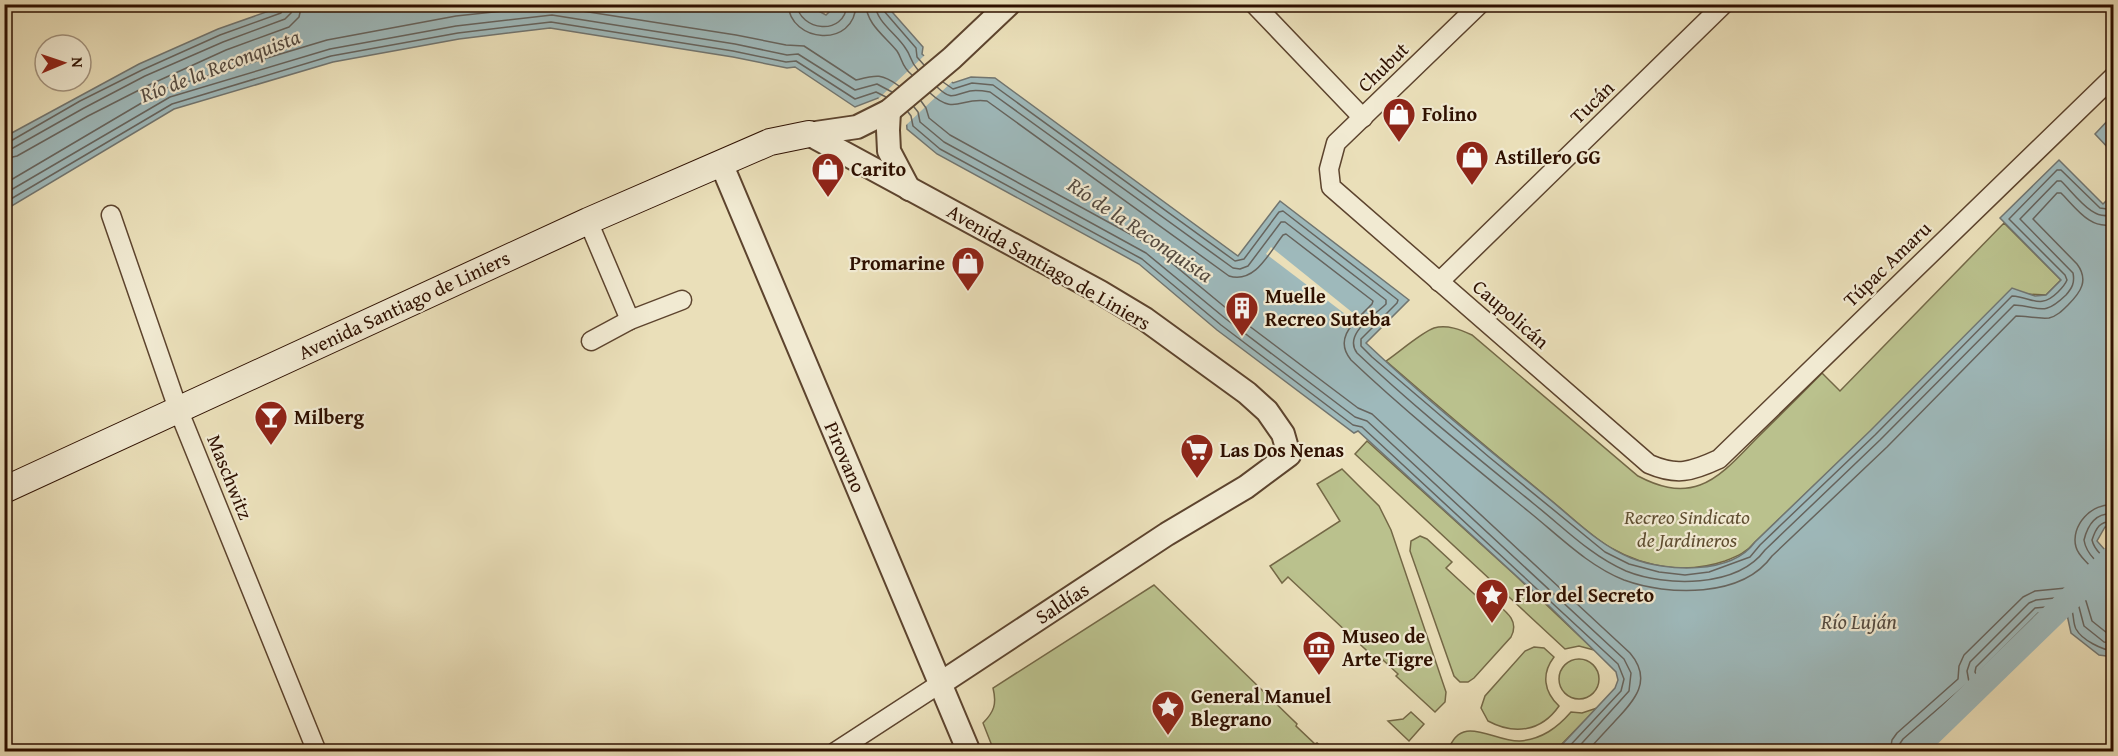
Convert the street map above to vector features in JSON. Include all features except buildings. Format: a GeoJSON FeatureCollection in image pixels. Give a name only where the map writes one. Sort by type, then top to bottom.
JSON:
{"type":"FeatureCollection","features":[{"type":"Feature","properties":{"kind":"main road","name":"Avenida Santiago de Liniers"},"geometry":{"type":"LineString","coordinates":[[4,490],[588,221],[770,142],[809,134]]}},
{"type":"Feature","properties":{"kind":"street","name":"Avenida Santiago de Liniers"},"geometry":{"type":"LineString","coordinates":[[809,134],[857,127],[890,111],[952,58],[1009,4]]}},
{"type":"Feature","properties":{"kind":"street"},"geometry":{"type":"LineString","coordinates":[[1254,4],[1363,118]]}},
{"type":"Feature","properties":{"kind":"street","name":"Chubut"},"geometry":{"type":"LineString","coordinates":[[1329,169],[1336,143],[1480,4]]}},
{"type":"Feature","properties":{"kind":"street","name":"Tucán"},"geometry":{"type":"LineString","coordinates":[[1439,282],[1724,4]]}},
{"type":"Feature","properties":{"kind":"street","name":"Túpac Amaru"},"geometry":{"type":"LineString","coordinates":[[1683,472],[1699,469],[1719,459],[2114,76]]}},
{"type":"Feature","properties":{"kind":"street"},"geometry":{"type":"LineString","coordinates":[[890,111],[889,151],[909,189]]}},
{"type":"Feature","properties":{"kind":"street","name":"Avenida Santiago de Liniers"},"geometry":{"type":"LineString","coordinates":[[809,134],[1100,292],[1145,319],[1247,393],[1267,411],[1283,434],[1289,455]]}},
{"type":"Feature","properties":{"kind":"street","name":"Pirovano"},"geometry":{"type":"LineString","coordinates":[[721,163],[969,752]]}},
{"type":"Feature","properties":{"kind":"street","name":"Caupolicán"},"geometry":{"type":"LineString","coordinates":[[1329,169],[1331,188],[1648,464],[1663,470],[1683,472]]}},
{"type":"Feature","properties":{"kind":"street","name":"Maschwitz"},"geometry":{"type":"LineString","coordinates":[[111,215],[178,409],[317,752]]}},
{"type":"Feature","properties":{"kind":"street"},"geometry":{"type":"LineString","coordinates":[[588,221],[630,320]]}},
{"type":"Feature","properties":{"kind":"street"},"geometry":{"type":"LineString","coordinates":[[591,341],[630,320],[682,300]]}},
{"type":"Feature","properties":{"kind":"street","name":"Saldías"},"geometry":{"type":"LineString","coordinates":[[835,752],[1167,534],[1246,487],[1289,455]]}},
{"type":"Feature","properties":{"kind":"green space","name":"Recreo Sindicato de Jardineros"},"geometry":{"type":"Polygon","coordinates":[[[2004,223],[2061,280],[2046,295],[2026,294],[1871,431],[1749,548],[1734,557],[1711,565],[1681,568],[1652,564],[1624,555],[1603,543],[1386,361],[1434,328],[1449,327],[1463,331],[1472,335],[1638,476],[1668,487],[1692,487],[1716,477],[1730,465],[1822,373],[1840,391],[2004,223]]]}},
{"type":"Feature","properties":{"kind":"green space"},"geometry":{"type":"Polygon","coordinates":[[[1367,441],[1594,650],[1579,646],[1565,649],[1355,454],[1367,441]]]}},
{"type":"Feature","properties":{"kind":"green space"},"geometry":{"type":"Polygon","coordinates":[[[1342,469],[1379,506],[1391,530],[1446,692],[1445,702],[1435,712],[1396,676],[1398,674],[1383,660],[1380,663],[1288,577],[1282,583],[1270,566],[1340,521],[1317,484],[1342,469]]]}},
{"type":"Feature","properties":{"kind":"green space"},"geometry":{"type":"Polygon","coordinates":[[[1420,536],[1427,539],[1452,562],[1446,568],[1485,604],[1490,598],[1505,610],[1514,625],[1511,637],[1468,682],[1460,682],[1454,676],[1410,551],[1411,541],[1420,536]]]}},
{"type":"Feature","properties":{"kind":"green space"},"geometry":{"type":"Polygon","coordinates":[[[1154,585],[1297,724],[1296,726],[1326,751],[994,751],[983,723],[994,707],[993,688],[1154,585]]]}},
{"type":"Feature","properties":{"kind":"green space"},"geometry":{"type":"Polygon","coordinates":[[[1534,647],[1544,648],[1554,657],[1547,670],[1546,683],[1550,695],[1559,706],[1544,721],[1526,728],[1508,728],[1488,721],[1481,708],[1485,696],[1525,651],[1534,647]]]}},
{"type":"Feature","properties":{"kind":"green space"},"geometry":{"type":"Polygon","coordinates":[[[1579,659],[1587,660],[1593,665],[1598,671],[1598,687],[1593,693],[1587,698],[1579,699],[1571,698],[1565,693],[1560,687],[1559,679],[1560,671],[1565,665],[1571,660],[1579,659]]]}},
{"type":"Feature","properties":{"kind":"green space"},"geometry":{"type":"Polygon","coordinates":[[[1597,708],[1555,751],[1448,751],[1454,739],[1461,733],[1479,732],[1510,740],[1528,740],[1548,732],[1571,712],[1582,713],[1597,708]]]}},
{"type":"Feature","properties":{"kind":"green space"},"geometry":{"type":"Polygon","coordinates":[[[1411,712],[1424,724],[1409,741],[1388,721],[1403,719],[1411,712]]]}},
{"type":"Feature","properties":{"kind":"water"},"geometry":{"type":"Polygon","coordinates":[[[806,4],[826,15],[836,5],[886,5],[923,47],[922,54],[953,83],[971,77],[995,78],[1238,256],[1280,201],[1409,300],[1366,343],[1453,420],[1607,546],[1645,563],[1679,568],[1714,565],[1744,553],[1871,430],[2012,288],[2035,296],[2046,295],[2061,280],[2000,218],[2059,160],[2103,204],[2113,194],[2114,528],[2105,527],[2097,541],[2113,559],[2113,657],[2099,655],[2071,633],[2066,610],[2038,613],[1980,671],[1989,683],[1909,751],[1556,751],[1615,688],[1618,680],[1616,672],[1546,603],[1358,431],[1354,433],[1217,330],[1139,264],[937,154],[907,129],[906,117],[878,98],[855,107],[795,67],[787,68],[733,57],[550,28],[459,39],[333,62],[174,109],[5,210],[4,138],[8,135],[85,93],[93,93],[93,89],[139,64],[218,29],[286,5],[806,4]]]}},
{"type":"Feature","properties":{"kind":"water"},"geometry":{"type":"Polygon","coordinates":[[[2113,115],[2113,153],[2095,134],[2113,115]]]}},
{"type":"Feature","properties":{"kind":"pier"},"geometry":{"type":"Polygon","coordinates":[[[926,54],[954,80],[904,127],[903,119],[878,99],[926,54]]]}},
{"type":"Feature","properties":{"kind":"pier"},"geometry":{"type":"Polygon","coordinates":[[[1271,247],[1358,317],[1353,320],[1266,254],[1271,247]]]}},
{"type":"Feature","properties":{"kind":"waterway"},"geometry":{"type":"LineString","coordinates":[[1912,752],[2114,556]]}},
{"type":"Feature","properties":{"kind":"place","name":"Folino"},"geometry":{"type":"Point","coordinates":[1399,143]}},
{"type":"Feature","properties":{"kind":"place","name":"Astillero GG"},"geometry":{"type":"Point","coordinates":[1472,186]}},
{"type":"Feature","properties":{"kind":"place","name":"Carito"},"geometry":{"type":"Point","coordinates":[828,198]}},
{"type":"Feature","properties":{"kind":"place","name":"Promarine"},"geometry":{"type":"Point","coordinates":[968,292]}},
{"type":"Feature","properties":{"kind":"place","name":"Muelle Recreo Suteba"},"geometry":{"type":"Point","coordinates":[1242,337]}},
{"type":"Feature","properties":{"kind":"place","name":"Milberg"},"geometry":{"type":"Point","coordinates":[271,446]}},
{"type":"Feature","properties":{"kind":"place","name":"Las Dos Nenas"},"geometry":{"type":"Point","coordinates":[1197,479]}},
{"type":"Feature","properties":{"kind":"place","name":"Flor del Secreto"},"geometry":{"type":"Point","coordinates":[1492,624]}},
{"type":"Feature","properties":{"kind":"place","name":"Museo de Arte Tigre"},"geometry":{"type":"Point","coordinates":[1319,676]}},
{"type":"Feature","properties":{"kind":"place","name":"General Manuel Blegrano"},"geometry":{"type":"Point","coordinates":[1168,736]}},
{"type":"Feature","properties":{"kind":"water label","name":"Río de la Reconquista"},"geometry":{"type":"Point","coordinates":[220,66]}},
{"type":"Feature","properties":{"kind":"water label","name":"Río de la Reconquista"},"geometry":{"type":"Point","coordinates":[1140,230]}},
{"type":"Feature","properties":{"kind":"water label","name":"Río Luján"},"geometry":{"type":"Point","coordinates":[1859,622]}}]}
